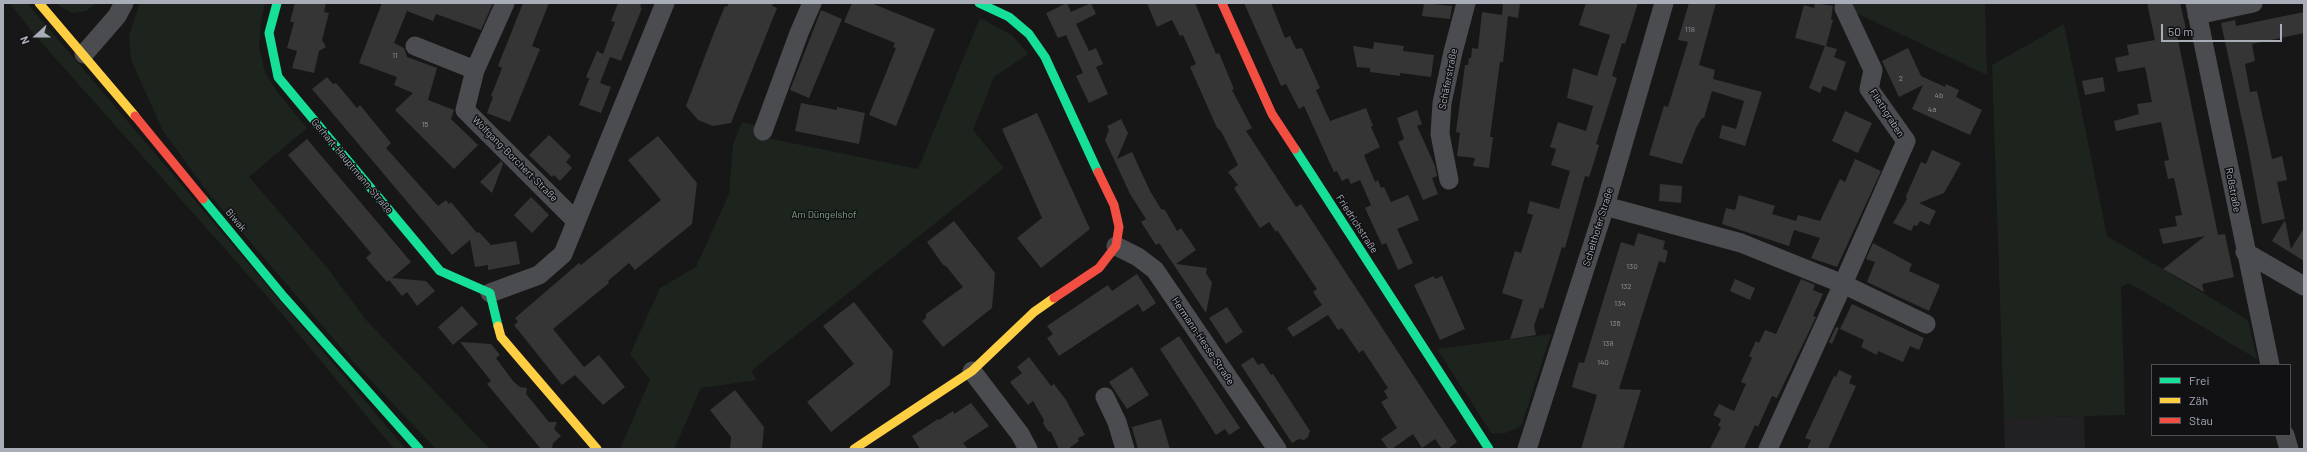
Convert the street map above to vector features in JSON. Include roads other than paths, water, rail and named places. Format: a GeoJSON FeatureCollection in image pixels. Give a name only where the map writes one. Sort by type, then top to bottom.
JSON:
{"type":"FeatureCollection","features":[{"type":"Feature","properties":{"kind":"street","name":"Biwak"},"geometry":{"type":"LineString","coordinates":[[39,3],[84,54],[284,297],[419,449]]}},
{"type":"Feature","properties":{"kind":"street"},"geometry":{"type":"LineString","coordinates":[[84,54],[117,16],[124,3]]}},
{"type":"Feature","properties":{"kind":"street","name":"Gerhart-Hauptmann-Straße"},"geometry":{"type":"LineString","coordinates":[[276,3],[269,33],[278,77],[440,271],[490,293]]}},
{"type":"Feature","properties":{"kind":"street","name":"Wolfgang-Borchert-Straße"},"geometry":{"type":"LineString","coordinates":[[505,3],[476,70],[466,110],[576,221]]}},
{"type":"Feature","properties":{"kind":"street"},"geometry":{"type":"LineString","coordinates":[[597,449],[500,337],[490,293],[539,275],[563,254],[665,3]]}},
{"type":"Feature","properties":{"kind":"street"},"geometry":{"type":"LineString","coordinates":[[763,131],[799,33],[812,3]]}},
{"type":"Feature","properties":{"kind":"street"},"geometry":{"type":"LineString","coordinates":[[854,449],[972,371],[1034,312],[1099,268],[1116,246],[1120,227],[1114,204],[1045,57],[1029,34],[1009,16],[979,3]]}},
{"type":"Feature","properties":{"kind":"street","name":"Friedrichstraße"},"geometry":{"type":"LineString","coordinates":[[1222,3],[1272,114],[1489,449]]}},
{"type":"Feature","properties":{"kind":"street","name":"Schäferstraße"},"geometry":{"type":"LineString","coordinates":[[1449,180],[1440,134],[1442,103],[1466,3]]}},
{"type":"Feature","properties":{"kind":"street","name":"Schelthofer Straße"},"geometry":{"type":"LineString","coordinates":[[1528,449],[1605,206],[1664,3]]}},
{"type":"Feature","properties":{"kind":"street","name":"Roßstraße"},"geometry":{"type":"LineString","coordinates":[[2253,3],[2196,9],[2245,252],[2270,364]]}},
{"type":"Feature","properties":{"kind":"street","name":"Fliethgraben"},"geometry":{"type":"LineString","coordinates":[[1768,449],[1906,141],[1869,89],[1873,70],[1844,8]]}},
{"type":"Feature","properties":{"kind":"street"},"geometry":{"type":"LineString","coordinates":[[415,46],[476,70]]}},
{"type":"Feature","properties":{"kind":"street"},"geometry":{"type":"LineString","coordinates":[[1605,206],[1741,243],[1843,284],[1926,324]]}},
{"type":"Feature","properties":{"kind":"street","name":"Hermann-Hesse-Straße"},"geometry":{"type":"LineString","coordinates":[[1116,246],[1155,270],[1277,449]]}},
{"type":"Feature","properties":{"kind":"street"},"geometry":{"type":"LineString","coordinates":[[2245,252],[2304,286]]}},
{"type":"Feature","properties":{"kind":"street"},"geometry":{"type":"LineString","coordinates":[[972,371],[1020,434],[1028,449]]}},
{"type":"Feature","properties":{"kind":"street"},"geometry":{"type":"LineString","coordinates":[[1105,397],[1117,422],[1125,449]]}},
{"type":"Feature","properties":{"kind":"street"},"geometry":{"type":"LineString","coordinates":[[2286,436],[2288,449]]}},
{"type":"Feature","properties":{"kind":"park label","name":"Am Düngelshof"},"geometry":{"type":"Point","coordinates":[824,215]}}]}
